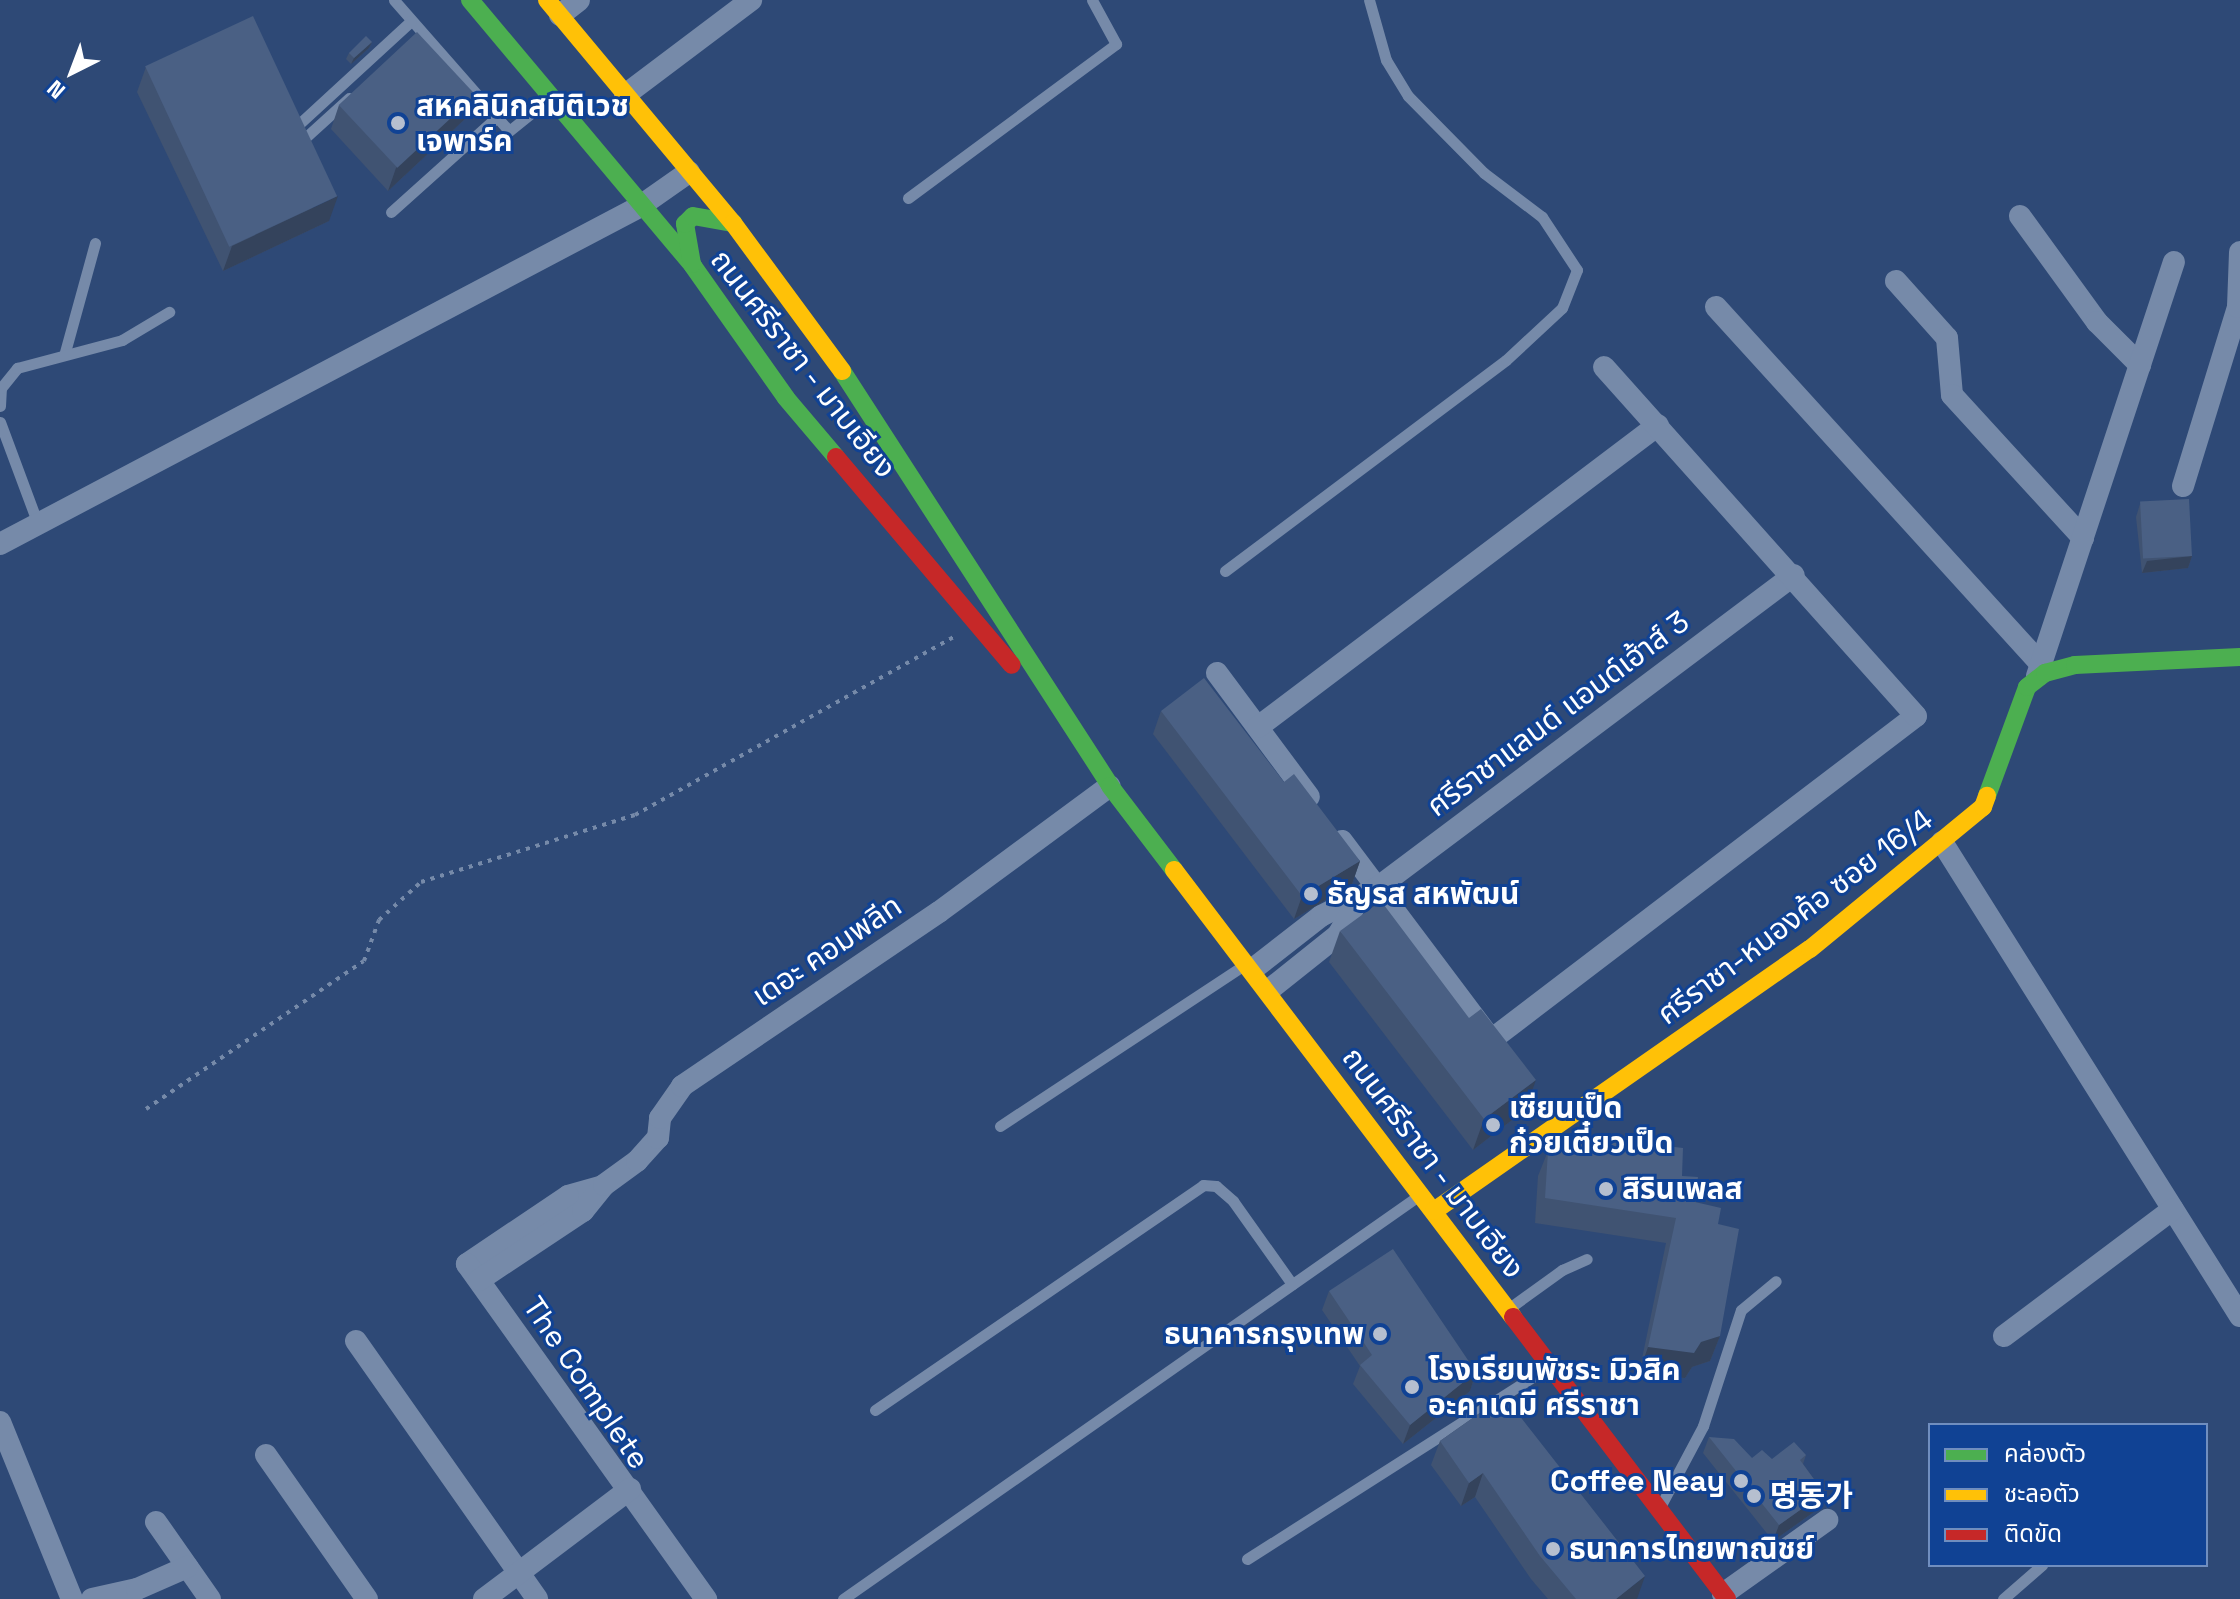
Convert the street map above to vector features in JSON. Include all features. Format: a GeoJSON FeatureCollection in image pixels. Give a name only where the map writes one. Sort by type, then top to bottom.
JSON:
{"type":"FeatureCollection","features":[{"type":"Feature","properties":{"kind":"main road","name":"ถนนศรีราชา - มาบเอียง"},"geometry":{"type":"LineString","coordinates":[[470,0],[639,207],[693,266],[786,398],[1094,761]]}},
{"type":"Feature","properties":{"kind":"main road","name":"ถนนศรีราชา - มาบเอียง"},"geometry":{"type":"LineString","coordinates":[[553,5],[733,223],[831,354],[1110,786],[1251,965],[1725,1597]]}},
{"type":"Feature","properties":{"kind":"main road"},"geometry":{"type":"LineString","coordinates":[[693,266],[685,224],[704,214],[733,223]]}},
{"type":"Feature","properties":{"kind":"main road"},"geometry":{"type":"LineString","coordinates":[[2038,673],[2075,665],[2240,657]]}},
{"type":"Feature","properties":{"kind":"main road","name":"ศรีราชา-หนองค้อ ซอย 16/4"},"geometry":{"type":"LineString","coordinates":[[1434,1211],[1810,949],[1983,807],[2027,687],[2038,673]]}},
{"type":"Feature","properties":{"kind":"street"},"geometry":{"type":"LineString","coordinates":[[553,5],[579,0]]}},
{"type":"Feature","properties":{"kind":"street"},"geometry":{"type":"LineString","coordinates":[[625,95],[751,0]]}},
{"type":"Feature","properties":{"kind":"street"},"geometry":{"type":"LineString","coordinates":[[0,544],[639,207],[689,172]]}},
{"type":"Feature","properties":{"kind":"street"},"geometry":{"type":"LineString","coordinates":[[2020,216],[2097,322],[2140,365]]}},
{"type":"Feature","properties":{"kind":"street"},"geometry":{"type":"LineString","coordinates":[[2183,486],[2238,307],[2240,252]]}},
{"type":"Feature","properties":{"kind":"street"},"geometry":{"type":"LineString","coordinates":[[2038,673],[2174,262]]}},
{"type":"Feature","properties":{"kind":"street"},"geometry":{"type":"LineString","coordinates":[[1896,281],[1947,338],[1952,395],[2083,538]]}},
{"type":"Feature","properties":{"kind":"street"},"geometry":{"type":"LineString","coordinates":[[1716,307],[2038,673]]}},
{"type":"Feature","properties":{"kind":"street"},"geometry":{"type":"LineString","coordinates":[[1491,1040],[1916,716],[1794,575],[1604,367]]}},
{"type":"Feature","properties":{"kind":"street"},"geometry":{"type":"LineString","coordinates":[[1258,727],[1658,425]]}},
{"type":"Feature","properties":{"kind":"street","name":"ศรีราชาแลนด์ แอนด์เฮ้าส์ 3"},"geometry":{"type":"LineString","coordinates":[[1251,965],[1321,916],[1358,901],[1377,888],[1794,575]]}},
{"type":"Feature","properties":{"kind":"street"},"geometry":{"type":"LineString","coordinates":[[1217,673],[1508,1063]]}},
{"type":"Feature","properties":{"kind":"street","name":"เดอะ คอมพลีท"},"geometry":{"type":"LineString","coordinates":[[604,1185],[658,1138],[660,1118],[682,1086],[939,912],[1110,786]]}},
{"type":"Feature","properties":{"kind":"street"},"geometry":{"type":"LineString","coordinates":[[1942,842],[2240,1316]]}},
{"type":"Feature","properties":{"kind":"street","name":"ศรีราชาแลนด์ แอนด์เฮ้าส์ 3"},"geometry":{"type":"LineString","coordinates":[[1269,990],[1338,935],[1358,901]]}},
{"type":"Feature","properties":{"kind":"street","name":"The Complete"},"geometry":{"type":"LineString","coordinates":[[484,1599],[630,1489],[473,1272],[583,1211],[604,1185]]}},
{"type":"Feature","properties":{"kind":"street"},"geometry":{"type":"LineString","coordinates":[[2004,1336],[2173,1209]]}},
{"type":"Feature","properties":{"kind":"street"},"geometry":{"type":"LineString","coordinates":[[356,1341],[537,1599]]}},
{"type":"Feature","properties":{"kind":"street"},"geometry":{"type":"LineString","coordinates":[[0,1422],[72,1599]]}},
{"type":"Feature","properties":{"kind":"street"},"geometry":{"type":"LineString","coordinates":[[266,1455],[367,1599]]}},
{"type":"Feature","properties":{"kind":"street"},"geometry":{"type":"LineString","coordinates":[[630,1489],[706,1599]]}},
{"type":"Feature","properties":{"kind":"street"},"geometry":{"type":"LineString","coordinates":[[1725,1597],[1827,1520]]}},
{"type":"Feature","properties":{"kind":"street"},"geometry":{"type":"LineString","coordinates":[[156,1522],[210,1599]]}},
{"type":"Feature","properties":{"kind":"street"},"geometry":{"type":"LineString","coordinates":[[92,1599],[131,1594],[187,1567]]}},
{"type":"Feature","properties":{"kind":"lane"},"geometry":{"type":"LineString","coordinates":[[394,0],[509,131],[550,98]]}},
{"type":"Feature","properties":{"kind":"lane"},"geometry":{"type":"LineString","coordinates":[[908,198],[1116,44],[1092,0]]}},
{"type":"Feature","properties":{"kind":"lane"},"geometry":{"type":"LineString","coordinates":[[1225,571],[1506,360],[1562,308],[1577,270],[1542,217],[1484,173],[1408,96],[1386,60],[1369,0]]}},
{"type":"Feature","properties":{"kind":"lane"},"geometry":{"type":"LineString","coordinates":[[299,124],[415,26]]}},
{"type":"Feature","properties":{"kind":"lane"},"geometry":{"type":"LineString","coordinates":[[306,137],[415,26]]}},
{"type":"Feature","properties":{"kind":"lane"},"geometry":{"type":"LineString","coordinates":[[391,212],[497,117]]}},
{"type":"Feature","properties":{"kind":"lane"},"geometry":{"type":"LineString","coordinates":[[65,352],[95,243]]}},
{"type":"Feature","properties":{"kind":"lane"},"geometry":{"type":"LineString","coordinates":[[0,406],[1,388],[17,368],[65,352],[122,340],[169,312]]}},
{"type":"Feature","properties":{"kind":"lane"},"geometry":{"type":"LineString","coordinates":[[0,422],[38,524]]}},
{"type":"Feature","properties":{"kind":"lane"},"geometry":{"type":"LineString","coordinates":[[1000,1126],[1251,965]]}},
{"type":"Feature","properties":{"kind":"lane"},"geometry":{"type":"LineString","coordinates":[[875,1410],[1203,1185],[1216,1186],[1233,1201],[1292,1284]]}},
{"type":"Feature","properties":{"kind":"lane"},"geometry":{"type":"LineString","coordinates":[[843,1599],[1421,1194]]}},
{"type":"Feature","properties":{"kind":"lane"},"geometry":{"type":"LineString","coordinates":[[1508,1310],[1562,1270],[1587,1259]]}},
{"type":"Feature","properties":{"kind":"lane"},"geometry":{"type":"LineString","coordinates":[[1660,1508],[1703,1426],[1741,1310],[1776,1281]]}},
{"type":"Feature","properties":{"kind":"lane"},"geometry":{"type":"LineString","coordinates":[[1247,1559],[1550,1366]]}},
{"type":"Feature","properties":{"kind":"lane"},"geometry":{"type":"LineString","coordinates":[[2003,1599],[2040,1567]]}},
{"type":"Feature","properties":{"kind":"path"},"geometry":{"type":"LineString","coordinates":[[146,1109],[364,961],[379,920],[421,882],[635,815],[977,624]]}},
{"type":"Feature","properties":{"kind":"building"},"geometry":{"type":"Polygon","coordinates":[[[253,16],[337,196],[229,247],[145,66],[253,16]]]}},
{"type":"Feature","properties":{"kind":"building","name":"สหคลินิกสมิติเวช เจพาร์ค"},"geometry":{"type":"Polygon","coordinates":[[[417,32],[476,95],[397,168],[339,105],[417,32]]]}},
{"type":"Feature","properties":{"kind":"building"},"geometry":{"type":"Polygon","coordinates":[[[366,36],[372,42],[354,58],[349,53],[366,36]]]}},
{"type":"Feature","properties":{"kind":"building"},"geometry":{"type":"Polygon","coordinates":[[[2189,499],[2192,556],[2143,558],[2140,502],[2189,499]]]}},
{"type":"Feature","properties":{"kind":"building"},"geometry":{"type":"Polygon","coordinates":[[[1204,678],[1284,782],[1294,774],[1360,861],[1302,896],[1161,711],[1204,678]]]}},
{"type":"Feature","properties":{"kind":"building"},"geometry":{"type":"Polygon","coordinates":[[[1381,901],[1469,1018],[1481,1009],[1536,1080],[1484,1119],[1340,931],[1381,901]]]}},
{"type":"Feature","properties":{"kind":"building"},"geometry":{"type":"Polygon","coordinates":[[[1576,1135],[1683,1148],[1682,1176],[1698,1177],[1695,1202],[1721,1208],[1718,1224],[1739,1229],[1720,1336],[1701,1342],[1694,1353],[1648,1347],[1676,1218],[1545,1198],[1548,1151],[1563,1149],[1576,1135]]]}},
{"type":"Feature","properties":{"kind":"building"},"geometry":{"type":"Polygon","coordinates":[[[1393,1249],[1476,1372],[1410,1425],[1360,1365],[1372,1355],[1329,1291],[1393,1249]]]}},
{"type":"Feature","properties":{"kind":"building"},"geometry":{"type":"Polygon","coordinates":[[[1504,1396],[1645,1576],[1616,1599],[1576,1599],[1540,1556],[1483,1473],[1469,1483],[1440,1441],[1504,1396]]]}},
{"type":"Feature","properties":{"kind":"building"},"geometry":{"type":"Polygon","coordinates":[[[1709,1437],[1734,1439],[1752,1458],[1762,1450],[1772,1459],[1794,1442],[1806,1455],[1800,1460],[1824,1493],[1779,1525],[1709,1437]]]}},
{"type":"Feature","properties":{"kind":"traffic: fast"},"geometry":{"type":"LineString","coordinates":[[470,0],[693,266],[786,398],[836,457]]}},
{"type":"Feature","properties":{"kind":"traffic: fast"},"geometry":{"type":"LineString","coordinates":[[692,264],[685,224],[693,216],[733,223]]}},
{"type":"Feature","properties":{"kind":"traffic: fast"},"geometry":{"type":"LineString","coordinates":[[842,371],[1110,786],[1174,870]]}},
{"type":"Feature","properties":{"kind":"traffic: fast"},"geometry":{"type":"LineString","coordinates":[[1987,796],[2027,687],[2045,673],[2075,665],[2240,657]]}},
{"type":"Feature","properties":{"kind":"traffic: slow"},"geometry":{"type":"LineString","coordinates":[[547,0],[733,223],[842,371]]}},
{"type":"Feature","properties":{"kind":"traffic: slow"},"geometry":{"type":"LineString","coordinates":[[1434,1211],[1810,949],[1983,807],[1987,796]]}},
{"type":"Feature","properties":{"kind":"traffic: slow"},"geometry":{"type":"LineString","coordinates":[[1174,870],[1513,1317]]}},
{"type":"Feature","properties":{"kind":"traffic: jam"},"geometry":{"type":"LineString","coordinates":[[836,457],[1012,665]]}},
{"type":"Feature","properties":{"kind":"traffic: jam"},"geometry":{"type":"LineString","coordinates":[[1513,1317],[1727,1599]]}},
{"type":"Feature","properties":{"kind":"place","name":"สหคลินิกสมิติเวช เจพาร์ค"},"geometry":{"type":"Point","coordinates":[398,123]}},
{"type":"Feature","properties":{"kind":"place","name":"ธัญรส สหพัฒน์"},"geometry":{"type":"Point","coordinates":[1311,894]}},
{"type":"Feature","properties":{"kind":"place","name":"เซียนเป็ด ก๋วยเตี๋ยวเป็ด"},"geometry":{"type":"Point","coordinates":[1493,1125]}},
{"type":"Feature","properties":{"kind":"place","name":"สิรินเพลส"},"geometry":{"type":"Point","coordinates":[1606,1189]}},
{"type":"Feature","properties":{"kind":"place","name":"ธนาคารกรุงเทพ"},"geometry":{"type":"Point","coordinates":[1380,1334]}},
{"type":"Feature","properties":{"kind":"place","name":"โรงเรียนพัชระ มิวสิค อะคาเดมี ศรีราชา"},"geometry":{"type":"Point","coordinates":[1412,1387]}},
{"type":"Feature","properties":{"kind":"place","name":"Coffee Neay"},"geometry":{"type":"Point","coordinates":[1741,1481]}},
{"type":"Feature","properties":{"kind":"place","name":"명동가"},"geometry":{"type":"Point","coordinates":[1754,1496]}},
{"type":"Feature","properties":{"kind":"place","name":"ธนาคารไทยพาณิชย์"},"geometry":{"type":"Point","coordinates":[1553,1549]}}]}
